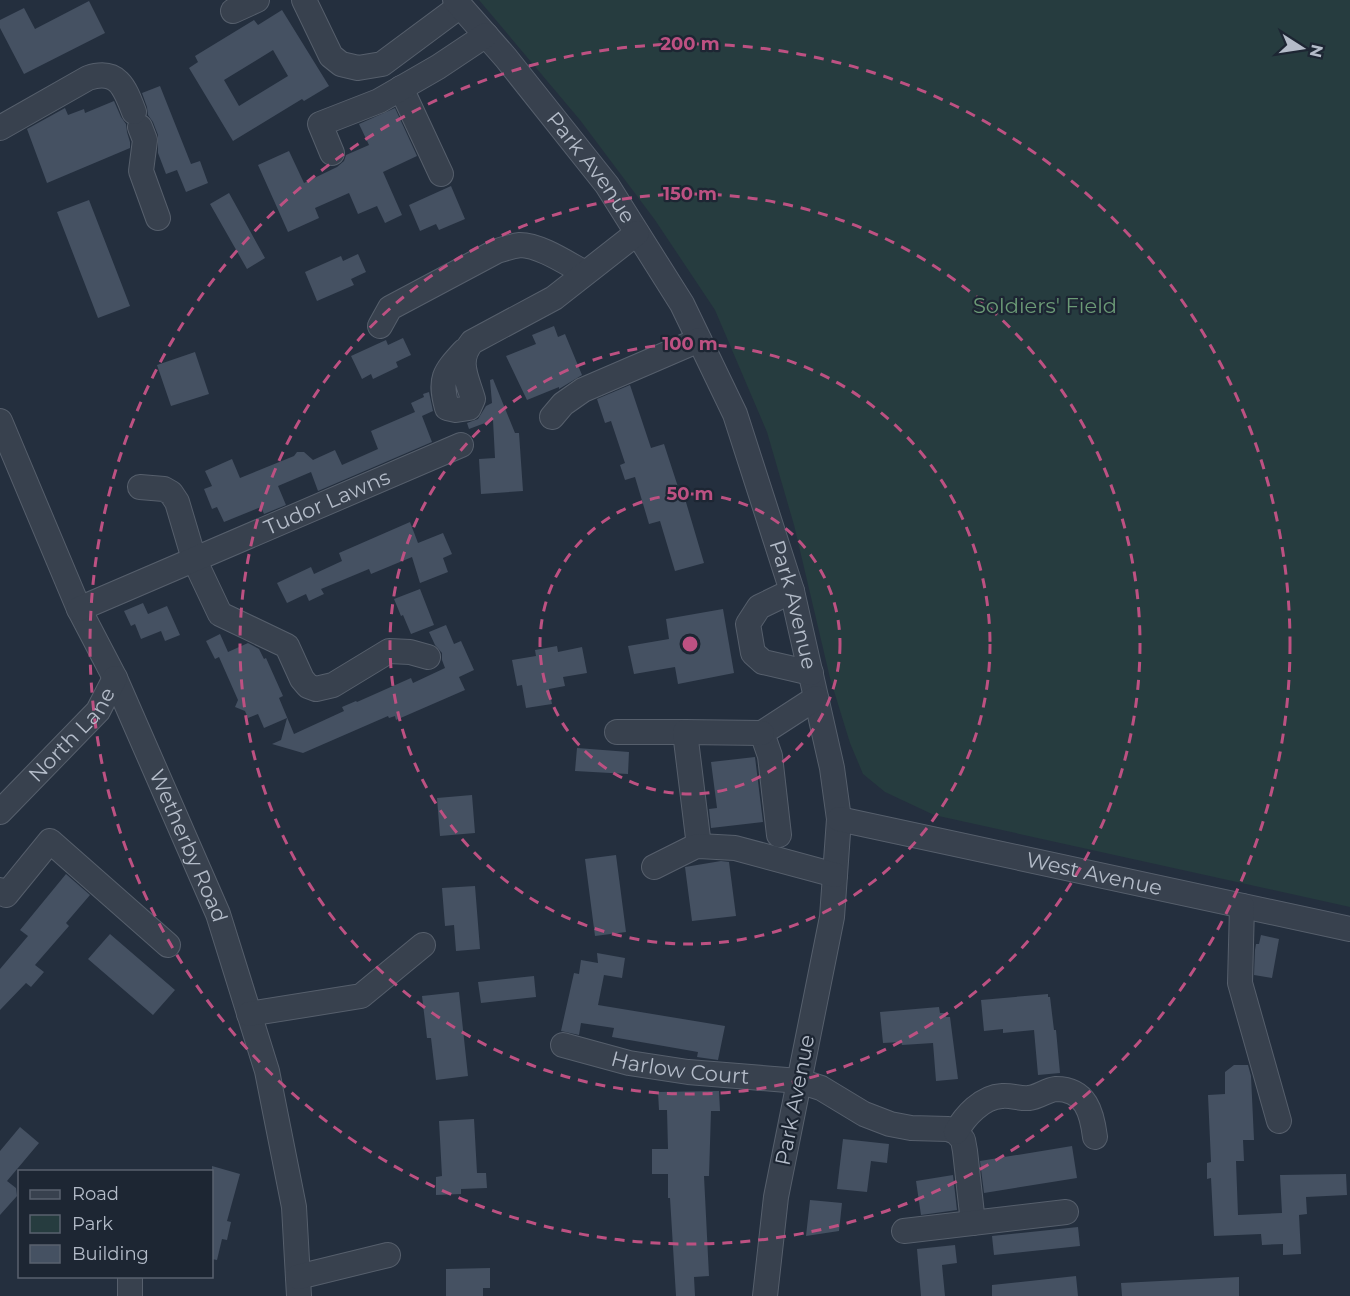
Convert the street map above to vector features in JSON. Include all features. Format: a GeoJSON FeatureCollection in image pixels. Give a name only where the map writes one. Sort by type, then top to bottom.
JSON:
{"type":"FeatureCollection","features":[{"type":"Feature","properties":{"kind":"street"},"geometry":{"type":"LineString","coordinates":[[233,11],[257,0]]}},
{"type":"Feature","properties":{"kind":"street"},"geometry":{"type":"LineString","coordinates":[[304,0],[332,56],[341,64],[358,68],[382,64],[458,3]]}},
{"type":"Feature","properties":{"kind":"street","name":"Park Avenue"},"geometry":{"type":"LineString","coordinates":[[458,3],[607,185],[682,304],[735,414],[792,591],[832,768],[839,819],[832,917],[776,1197],[765,1296]]}},
{"type":"Feature","properties":{"kind":"street"},"geometry":{"type":"LineString","coordinates":[[332,153],[320,124],[379,101],[438,68],[486,35]]}},
{"type":"Feature","properties":{"kind":"street"},"geometry":{"type":"LineString","coordinates":[[0,128],[88,78],[106,75],[121,84],[146,140],[141,171],[158,218]]}},
{"type":"Feature","properties":{"kind":"street"},"geometry":{"type":"LineString","coordinates":[[401,88],[441,174]]}},
{"type":"Feature","properties":{"kind":"street"},"geometry":{"type":"LineString","coordinates":[[464,351],[472,342],[554,298],[638,233]]}},
{"type":"Feature","properties":{"kind":"street"},"geometry":{"type":"LineString","coordinates":[[380,326],[390,308],[497,251],[510,247],[520,245],[531,247],[585,273]]}},
{"type":"Feature","properties":{"kind":"street"},"geometry":{"type":"LineString","coordinates":[[552,417],[562,404],[583,390],[699,340]]}},
{"type":"Feature","properties":{"kind":"street","name":"Wetherby Road"},"geometry":{"type":"LineString","coordinates":[[0,421],[79,609],[115,678],[218,914],[267,1071],[294,1207],[299,1287]]}},
{"type":"Feature","properties":{"kind":"street","name":"Tudor Lawns"},"geometry":{"type":"LineString","coordinates":[[79,609],[461,445]]}},
{"type":"Feature","properties":{"kind":"street"},"geometry":{"type":"LineString","coordinates":[[140,487],[164,489],[171,493],[177,502],[194,559],[220,614],[287,646],[308,686],[316,689],[340,681],[389,651],[410,652],[428,657]]}},
{"type":"Feature","properties":{"kind":"street"},"geometry":{"type":"LineString","coordinates":[[792,591],[759,607],[748,624],[753,653],[763,662],[811,673]]}},
{"type":"Feature","properties":{"kind":"street","name":"North Lane"},"geometry":{"type":"LineString","coordinates":[[0,812],[98,711],[115,678]]}},
{"type":"Feature","properties":{"kind":"street"},"geometry":{"type":"LineString","coordinates":[[617,732],[762,733],[816,698]]}},
{"type":"Feature","properties":{"kind":"street"},"geometry":{"type":"LineString","coordinates":[[685,732],[699,846]]}},
{"type":"Feature","properties":{"kind":"street"},"geometry":{"type":"LineString","coordinates":[[762,733],[770,756],[779,835]]}},
{"type":"Feature","properties":{"kind":"street","name":"West Avenue"},"geometry":{"type":"LineString","coordinates":[[839,819],[1350,929]]}},
{"type":"Feature","properties":{"kind":"street"},"geometry":{"type":"LineString","coordinates":[[0,890],[6,895],[50,841],[168,945]]}},
{"type":"Feature","properties":{"kind":"street"},"geometry":{"type":"LineString","coordinates":[[654,867],[699,846],[735,848],[835,875]]}},
{"type":"Feature","properties":{"kind":"street"},"geometry":{"type":"LineString","coordinates":[[1242,906],[1240,983],[1279,1121]]}},
{"type":"Feature","properties":{"kind":"street"},"geometry":{"type":"LineString","coordinates":[[249,1014],[361,996],[423,945]]}},
{"type":"Feature","properties":{"kind":"street","name":"Harlow Court"},"geometry":{"type":"LineString","coordinates":[[563,1045],[629,1063],[688,1072],[799,1082],[821,1088],[864,1114],[890,1124],[911,1128],[948,1129],[956,1132]]}},
{"type":"Feature","properties":{"kind":"street"},"geometry":{"type":"LineString","coordinates":[[973,1223],[963,1140],[956,1132],[969,1112],[992,1098],[1005,1096],[1027,1098],[1055,1089],[1067,1091],[1087,1104],[1093,1117],[1095,1137]]}},
{"type":"Feature","properties":{"kind":"street"},"geometry":{"type":"LineString","coordinates":[[904,1231],[1066,1212]]}},
{"type":"Feature","properties":{"kind":"street"},"geometry":{"type":"LineString","coordinates":[[299,1287],[388,1255]]}},
{"type":"Feature","properties":{"kind":"street"},"geometry":{"type":"LineString","coordinates":[[130,1278],[130,1296]]}},
{"type":"Feature","properties":{"kind":"green space","name":"Soldiers' Field"},"geometry":{"type":"Polygon","coordinates":[[[479,0],[1350,0],[1350,907],[934,815],[885,792],[863,774],[850,743],[830,678],[794,525],[767,432],[715,310],[655,220],[580,120],[479,0]]]}},
{"type":"Feature","properties":{"kind":"building"},"geometry":{"type":"Polygon","coordinates":[[[89,1],[105,33],[24,74],[0,28],[0,20],[24,8],[35,29],[89,1]]]}},
{"type":"Feature","properties":{"kind":"building"},"geometry":{"type":"Polygon","coordinates":[[[282,10],[329,86],[304,101],[302,99],[233,141],[189,68],[198,62],[195,56],[254,20],[258,25],[282,10]],[[273,50],[224,80],[239,106],[288,76],[273,50]]]}},
{"type":"Feature","properties":{"kind":"building"},"geometry":{"type":"Polygon","coordinates":[[[160,86],[191,164],[200,161],[208,183],[186,192],[177,170],[166,174],[158,153],[158,135],[148,115],[142,93],[160,86]]]}},
{"type":"Feature","properties":{"kind":"building"},"geometry":{"type":"Polygon","coordinates":[[[114,101],[126,124],[130,148],[47,183],[27,129],[65,108],[68,115],[84,109],[85,113],[114,101]]]}},
{"type":"Feature","properties":{"kind":"building"},"geometry":{"type":"Polygon","coordinates":[[[395,108],[417,156],[383,172],[402,215],[385,223],[377,206],[358,214],[349,193],[315,208],[319,218],[288,232],[258,165],[289,151],[304,183],[337,167],[344,161],[346,155],[369,145],[359,124],[395,108]]]}},
{"type":"Feature","properties":{"kind":"building"},"geometry":{"type":"Polygon","coordinates":[[[451,186],[465,219],[439,230],[436,224],[420,231],[409,205],[451,186]]]}},
{"type":"Feature","properties":{"kind":"building"},"geometry":{"type":"Polygon","coordinates":[[[229,193],[265,258],[247,269],[210,204],[229,193]]]}},
{"type":"Feature","properties":{"kind":"building"},"geometry":{"type":"Polygon","coordinates":[[[89,200],[130,306],[98,318],[57,212],[89,200]]]}},
{"type":"Feature","properties":{"kind":"building"},"geometry":{"type":"Polygon","coordinates":[[[358,254],[366,272],[351,279],[354,285],[317,301],[305,272],[341,256],[343,261],[358,254]]]}},
{"type":"Feature","properties":{"kind":"building"},"geometry":{"type":"Polygon","coordinates":[[[554,326],[558,337],[565,334],[582,375],[559,389],[559,387],[527,400],[506,356],[536,344],[532,335],[554,326]]]}},
{"type":"Feature","properties":{"kind":"building"},"geometry":{"type":"Polygon","coordinates":[[[403,338],[411,355],[396,362],[398,367],[373,379],[371,374],[362,379],[351,356],[386,340],[388,345],[403,338]]]}},
{"type":"Feature","properties":{"kind":"building"},"geometry":{"type":"Polygon","coordinates":[[[195,352],[209,394],[171,406],[157,365],[195,352]]]}},
{"type":"Feature","properties":{"kind":"building"},"geometry":{"type":"Polygon","coordinates":[[[493,379],[515,433],[519,433],[523,491],[481,494],[479,459],[495,458],[493,420],[469,429],[467,423],[478,419],[486,406],[492,403],[490,380],[493,379]]]}},
{"type":"Feature","properties":{"kind":"building"},"geometry":{"type":"Polygon","coordinates":[[[630,385],[651,448],[664,444],[680,493],[683,492],[704,563],[675,571],[660,521],[649,524],[635,477],[625,480],[620,465],[625,463],[611,421],[605,423],[597,399],[630,385]]]}},
{"type":"Feature","properties":{"kind":"building"},"geometry":{"type":"Polygon","coordinates":[[[429,392],[433,411],[422,416],[432,442],[318,491],[311,472],[278,486],[286,505],[264,514],[261,507],[224,522],[217,507],[212,509],[204,489],[212,486],[205,471],[232,459],[240,478],[294,456],[297,452],[304,452],[313,460],[335,450],[342,465],[378,449],[371,431],[415,412],[411,403],[429,392]]]}},
{"type":"Feature","properties":{"kind":"building"},"geometry":{"type":"Polygon","coordinates":[[[410,522],[418,543],[443,533],[452,554],[443,558],[448,572],[420,583],[412,557],[371,574],[369,569],[321,589],[324,594],[309,601],[306,594],[287,603],[277,583],[311,567],[314,574],[342,561],[339,553],[410,522]]]}},
{"type":"Feature","properties":{"kind":"building"},"geometry":{"type":"Polygon","coordinates":[[[420,589],[434,625],[411,634],[394,599],[420,589]]]}},
{"type":"Feature","properties":{"kind":"building"},"geometry":{"type":"Polygon","coordinates":[[[143,603],[148,614],[167,606],[180,635],[165,641],[161,631],[141,639],[135,624],[131,626],[124,611],[143,603]]]}},
{"type":"Feature","properties":{"kind":"building"},"geometry":{"type":"Polygon","coordinates":[[[723,609],[734,673],[678,684],[675,667],[634,674],[628,646],[669,639],[666,619],[723,609]]]}},
{"type":"Feature","properties":{"kind":"building"},"geometry":{"type":"Polygon","coordinates":[[[446,625],[454,644],[461,641],[474,670],[459,677],[465,690],[396,720],[395,716],[389,718],[388,716],[303,753],[272,744],[281,740],[287,718],[264,728],[258,714],[248,718],[245,711],[235,707],[238,700],[219,657],[215,659],[206,641],[220,634],[228,652],[248,643],[259,649],[264,659],[266,658],[283,696],[279,698],[294,734],[344,711],[342,707],[411,678],[413,683],[445,668],[442,653],[429,632],[446,625]]]}},
{"type":"Feature","properties":{"kind":"building"},"geometry":{"type":"Polygon","coordinates":[[[557,646],[558,652],[582,647],[587,673],[563,677],[565,686],[549,689],[552,704],[526,708],[522,685],[517,686],[512,660],[536,656],[535,650],[557,646]]]}},
{"type":"Feature","properties":{"kind":"building"},"geometry":{"type":"Polygon","coordinates":[[[577,748],[629,752],[628,774],[575,771],[577,748]]]}},
{"type":"Feature","properties":{"kind":"building"},"geometry":{"type":"Polygon","coordinates":[[[755,757],[763,822],[711,828],[709,809],[717,808],[711,762],[755,757]]]}},
{"type":"Feature","properties":{"kind":"building"},"geometry":{"type":"Polygon","coordinates":[[[472,795],[475,833],[440,836],[437,798],[472,795]]]}},
{"type":"Feature","properties":{"kind":"building"},"geometry":{"type":"Polygon","coordinates":[[[616,855],[626,932],[595,936],[585,859],[616,855]]]}},
{"type":"Feature","properties":{"kind":"building"},"geometry":{"type":"Polygon","coordinates":[[[721,861],[729,862],[736,916],[692,921],[685,867],[721,861]]]}},
{"type":"Feature","properties":{"kind":"building"},"geometry":{"type":"Polygon","coordinates":[[[66,874],[90,895],[66,923],[69,926],[35,965],[44,972],[31,987],[26,983],[0,1010],[0,969],[28,936],[20,930],[66,874]]]}},
{"type":"Feature","properties":{"kind":"building"},"geometry":{"type":"Polygon","coordinates":[[[475,886],[480,949],[456,951],[454,925],[445,926],[442,888],[475,886]]]}},
{"type":"Feature","properties":{"kind":"building"},"geometry":{"type":"Polygon","coordinates":[[[110,934],[175,990],[153,1015],[88,959],[110,934]]]}},
{"type":"Feature","properties":{"kind":"building"},"geometry":{"type":"Polygon","coordinates":[[[1261,935],[1279,939],[1272,978],[1254,975],[1256,944],[1259,944],[1261,935]]]}},
{"type":"Feature","properties":{"kind":"building"},"geometry":{"type":"Polygon","coordinates":[[[597,953],[625,958],[622,978],[604,975],[598,1005],[725,1026],[718,1060],[697,1057],[698,1052],[612,1037],[614,1028],[581,1023],[579,1035],[561,1031],[574,973],[579,974],[581,960],[598,963],[597,953]]]}},
{"type":"Feature","properties":{"kind":"building"},"geometry":{"type":"Polygon","coordinates":[[[534,976],[536,997],[481,1003],[478,982],[534,976]]]}},
{"type":"Feature","properties":{"kind":"building"},"geometry":{"type":"Polygon","coordinates":[[[459,992],[468,1076],[436,1080],[431,1038],[427,1038],[422,996],[459,992]]]}},
{"type":"Feature","properties":{"kind":"building"},"geometry":{"type":"Polygon","coordinates":[[[1048,994],[1054,1030],[1056,1030],[1060,1073],[1038,1075],[1034,1030],[1003,1033],[1003,1029],[984,1031],[981,1000],[1048,994]]]}},
{"type":"Feature","properties":{"kind":"building"},"geometry":{"type":"Polygon","coordinates":[[[939,1007],[940,1013],[946,1013],[946,1017],[950,1017],[958,1079],[936,1081],[933,1043],[902,1045],[901,1042],[883,1043],[880,1012],[939,1007]]]}},
{"type":"Feature","properties":{"kind":"building"},"geometry":{"type":"Polygon","coordinates":[[[1234,1065],[1248,1065],[1251,1076],[1254,1140],[1243,1140],[1244,1161],[1236,1161],[1238,1215],[1282,1213],[1280,1175],[1346,1174],[1347,1195],[1306,1197],[1307,1214],[1299,1215],[1301,1254],[1283,1255],[1283,1244],[1262,1245],[1261,1234],[1214,1236],[1211,1178],[1207,1179],[1207,1163],[1211,1162],[1208,1095],[1225,1094],[1225,1072],[1234,1065]]]}},
{"type":"Feature","properties":{"kind":"building"},"geometry":{"type":"Polygon","coordinates":[[[719,1091],[720,1111],[711,1111],[709,1176],[704,1176],[709,1276],[694,1277],[695,1296],[676,1296],[668,1174],[652,1174],[652,1149],[668,1149],[667,1110],[659,1110],[658,1092],[719,1091]]]}},
{"type":"Feature","properties":{"kind":"building"},"geometry":{"type":"Polygon","coordinates":[[[474,1119],[477,1173],[486,1173],[487,1188],[461,1189],[461,1194],[436,1195],[436,1177],[442,1176],[439,1121],[474,1119]]]}},
{"type":"Feature","properties":{"kind":"building"},"geometry":{"type":"Polygon","coordinates":[[[20,1127],[39,1143],[7,1181],[16,1188],[17,1196],[0,1215],[0,1151],[20,1127]]]}},
{"type":"Feature","properties":{"kind":"building"},"geometry":{"type":"Polygon","coordinates":[[[843,1139],[889,1144],[887,1163],[871,1161],[867,1192],[837,1189],[843,1139]]]}},
{"type":"Feature","properties":{"kind":"building"},"geometry":{"type":"Polygon","coordinates":[[[1072,1146],[1077,1178],[984,1193],[980,1161],[1072,1146]]]}},
{"type":"Feature","properties":{"kind":"building"},"geometry":{"type":"Polygon","coordinates":[[[212,1166],[240,1174],[227,1221],[231,1222],[227,1240],[222,1239],[217,1260],[213,1259],[212,1166]]]}},
{"type":"Feature","properties":{"kind":"building"},"geometry":{"type":"Polygon","coordinates":[[[953,1175],[957,1210],[921,1215],[916,1181],[953,1175]]]}},
{"type":"Feature","properties":{"kind":"building"},"geometry":{"type":"Polygon","coordinates":[[[810,1200],[842,1203],[839,1231],[806,1236],[810,1200]]]}},
{"type":"Feature","properties":{"kind":"building"},"geometry":{"type":"Polygon","coordinates":[[[1078,1227],[1080,1246],[994,1255],[992,1236],[1078,1227]]]}},
{"type":"Feature","properties":{"kind":"building"},"geometry":{"type":"Polygon","coordinates":[[[955,1245],[957,1263],[942,1265],[945,1296],[921,1296],[917,1249],[955,1245]]]}},
{"type":"Feature","properties":{"kind":"building"},"geometry":{"type":"Polygon","coordinates":[[[490,1268],[490,1288],[483,1288],[483,1296],[446,1296],[446,1269],[490,1268]]]}},
{"type":"Feature","properties":{"kind":"building"},"geometry":{"type":"Polygon","coordinates":[[[1076,1276],[1078,1296],[992,1296],[992,1285],[1076,1276]]]}},
{"type":"Feature","properties":{"kind":"building"},"geometry":{"type":"Polygon","coordinates":[[[1239,1277],[1239,1296],[1122,1296],[1121,1283],[1239,1277]]]}}]}
